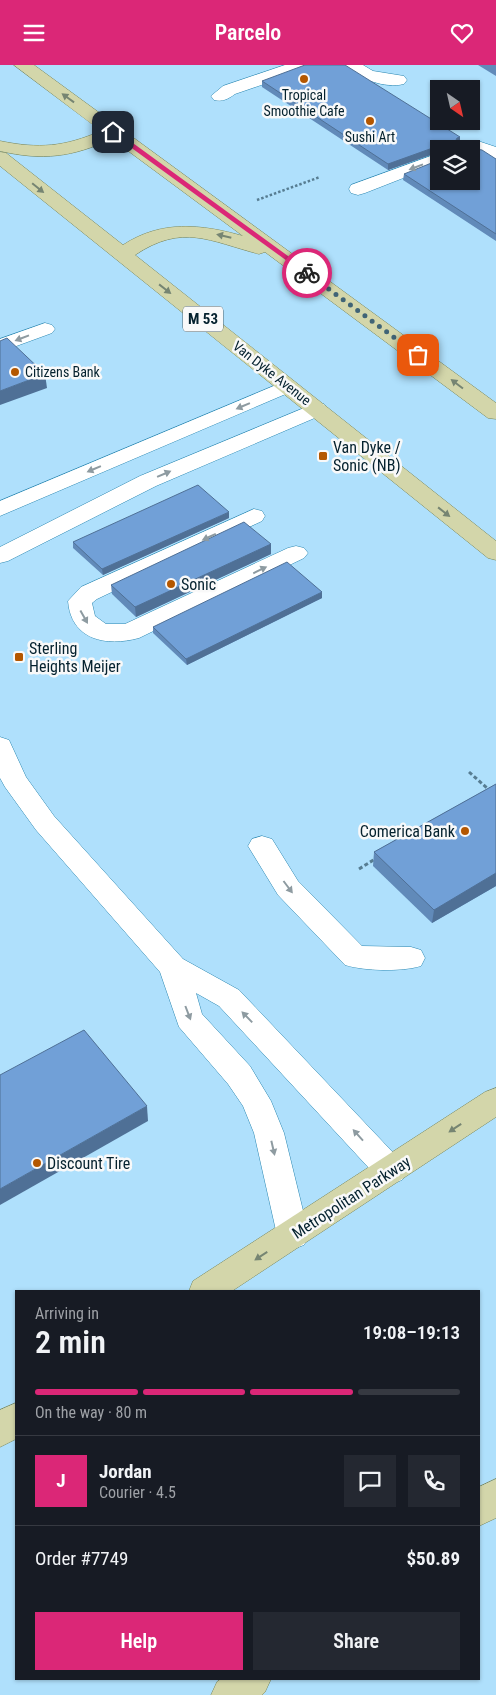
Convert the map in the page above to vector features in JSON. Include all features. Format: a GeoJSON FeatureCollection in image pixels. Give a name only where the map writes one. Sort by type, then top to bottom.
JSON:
{"type":"FeatureCollection","features":[{"type":"Feature","properties":{"kind":"main road"},"geometry":{"type":"LineString","coordinates":[[23,65],[496,413]]}},
{"type":"Feature","properties":{"kind":"main road"},"geometry":{"type":"LineString","coordinates":[[0,146],[25,152],[49,153],[67,150],[113,132]]}},
{"type":"Feature","properties":{"kind":"main road","name":"Van Dyke Avenue"},"geometry":{"type":"LineString","coordinates":[[0,157],[496,553]]}},
{"type":"Feature","properties":{"kind":"main road"},"geometry":{"type":"LineString","coordinates":[[121,255],[135,244],[152,236],[167,232],[184,231],[230,237],[287,258]]}},
{"type":"Feature","properties":{"kind":"main road","name":"Metropolitan Parkway"},"geometry":{"type":"LineString","coordinates":[[208,1290],[496,1101]]}},
{"type":"Feature","properties":{"kind":"main road"},"geometry":{"type":"LineString","coordinates":[[0,1431],[15,1420]]}},
{"type":"Feature","properties":{"kind":"main road"},"geometry":{"type":"LineString","coordinates":[[480,1508],[496,1496]]}},
{"type":"Feature","properties":{"kind":"lane"},"geometry":{"type":"LineString","coordinates":[[220,95],[229,90],[302,65]]}},
{"type":"Feature","properties":{"kind":"lane"},"geometry":{"type":"LineString","coordinates":[[350,65],[368,75],[398,81]]}},
{"type":"Feature","properties":{"kind":"lane"},"geometry":{"type":"LineString","coordinates":[[480,148],[496,155]]}},
{"type":"Feature","properties":{"kind":"lane"},"geometry":{"type":"LineString","coordinates":[[358,189],[430,161]]}},
{"type":"Feature","properties":{"kind":"lane"},"geometry":{"type":"LineString","coordinates":[[0,347],[45,329]]}},
{"type":"Feature","properties":{"kind":"lane"},"geometry":{"type":"LineString","coordinates":[[40,537],[4,507],[288,386]]}},
{"type":"Feature","properties":{"kind":"lane"},"geometry":{"type":"LineString","coordinates":[[0,556],[148,481],[316,409]]}},
{"type":"Feature","properties":{"kind":"lane"},"geometry":{"type":"LineString","coordinates":[[254,516],[89,593],[80,601],[80,613],[88,625],[99,632],[115,634],[130,632],[296,553]]}},
{"type":"Feature","properties":{"kind":"lane"},"geometry":{"type":"LineString","coordinates":[[0,746],[14,779],[45,823],[173,967],[229,998],[391,1171]]}},
{"type":"Feature","properties":{"kind":"lane"},"geometry":{"type":"LineString","coordinates":[[262,846],[288,888],[355,957],[411,958]]}},
{"type":"Feature","properties":{"kind":"lane"},"geometry":{"type":"LineString","coordinates":[[173,967],[189,1019],[239,1075],[256,1101],[269,1133],[293,1235]]}},
{"type":"Feature","properties":{"kind":"path"},"geometry":{"type":"LineString","coordinates":[[257,200],[320,177]]}},
{"type":"Feature","properties":{"kind":"path"},"geometry":{"type":"LineString","coordinates":[[470,772],[495,794],[485,798]]}},
{"type":"Feature","properties":{"kind":"path"},"geometry":{"type":"LineString","coordinates":[[359,869],[384,855]]}},
{"type":"Feature","properties":{"kind":"building"},"geometry":{"type":"Polygon","coordinates":[[[305,65],[345,65],[430,118],[430,130],[449,130],[460,137],[456,140],[430,140],[430,149],[388,164],[262,81],[305,65]]]}},
{"type":"Feature","properties":{"kind":"building"},"geometry":{"type":"Polygon","coordinates":[[[480,150],[496,159],[496,234],[404,174],[430,164],[430,190],[480,190],[480,150]]]}},
{"type":"Feature","properties":{"kind":"building"},"geometry":{"type":"Polygon","coordinates":[[[7,338],[45,374],[0,391],[0,341],[7,338]]]}},
{"type":"Feature","properties":{"kind":"building"},"geometry":{"type":"Polygon","coordinates":[[[198,485],[229,512],[102,569],[73,542],[198,485]]]}},
{"type":"Feature","properties":{"kind":"building"},"geometry":{"type":"Polygon","coordinates":[[[244,522],[271,544],[135,607],[111,585],[244,522]]]}},
{"type":"Feature","properties":{"kind":"building"},"geometry":{"type":"Polygon","coordinates":[[[287,562],[322,592],[186,659],[153,627],[287,562]]]}},
{"type":"Feature","properties":{"kind":"building","name":"Comerica Bank"},"geometry":{"type":"Polygon","coordinates":[[[496,784],[496,873],[434,910],[374,852],[496,784]]]}},
{"type":"Feature","properties":{"kind":"building","name":"Discount Tire"},"geometry":{"type":"Polygon","coordinates":[[[84,1030],[147,1106],[0,1189],[0,1075],[84,1030]]]}},
{"type":"Feature","properties":{"kind":"way so far"},"geometry":{"type":"LineString","coordinates":[[307,273],[418,355]]}},
{"type":"Feature","properties":{"kind":"place","name":"Tropical Smoothie Cafe"},"geometry":{"type":"Point","coordinates":[304,79]}},
{"type":"Feature","properties":{"kind":"place","name":"Sushi Art"},"geometry":{"type":"Point","coordinates":[370,121]}},
{"type":"Feature","properties":{"kind":"place","name":"Citizens Bank"},"geometry":{"type":"Point","coordinates":[15,372]}},
{"type":"Feature","properties":{"kind":"place","name":"Van Dyke / Sonic (NB)"},"geometry":{"type":"Point","coordinates":[323,456]}},
{"type":"Feature","properties":{"kind":"place","name":"Sonic"},"geometry":{"type":"Point","coordinates":[171,584]}},
{"type":"Feature","properties":{"kind":"place","name":"Sterling Heights Meijer"},"geometry":{"type":"Point","coordinates":[19,657]}},
{"type":"Feature","properties":{"kind":"place","name":"Comerica Bank"},"geometry":{"type":"Point","coordinates":[465,831]}},
{"type":"Feature","properties":{"kind":"place","name":"Discount Tire"},"geometry":{"type":"Point","coordinates":[37,1163]}},
{"type":"Feature","properties":{"kind":"route"},"geometry":{"type":"LineString","coordinates":[[113,132],[307,273]]}}]}
